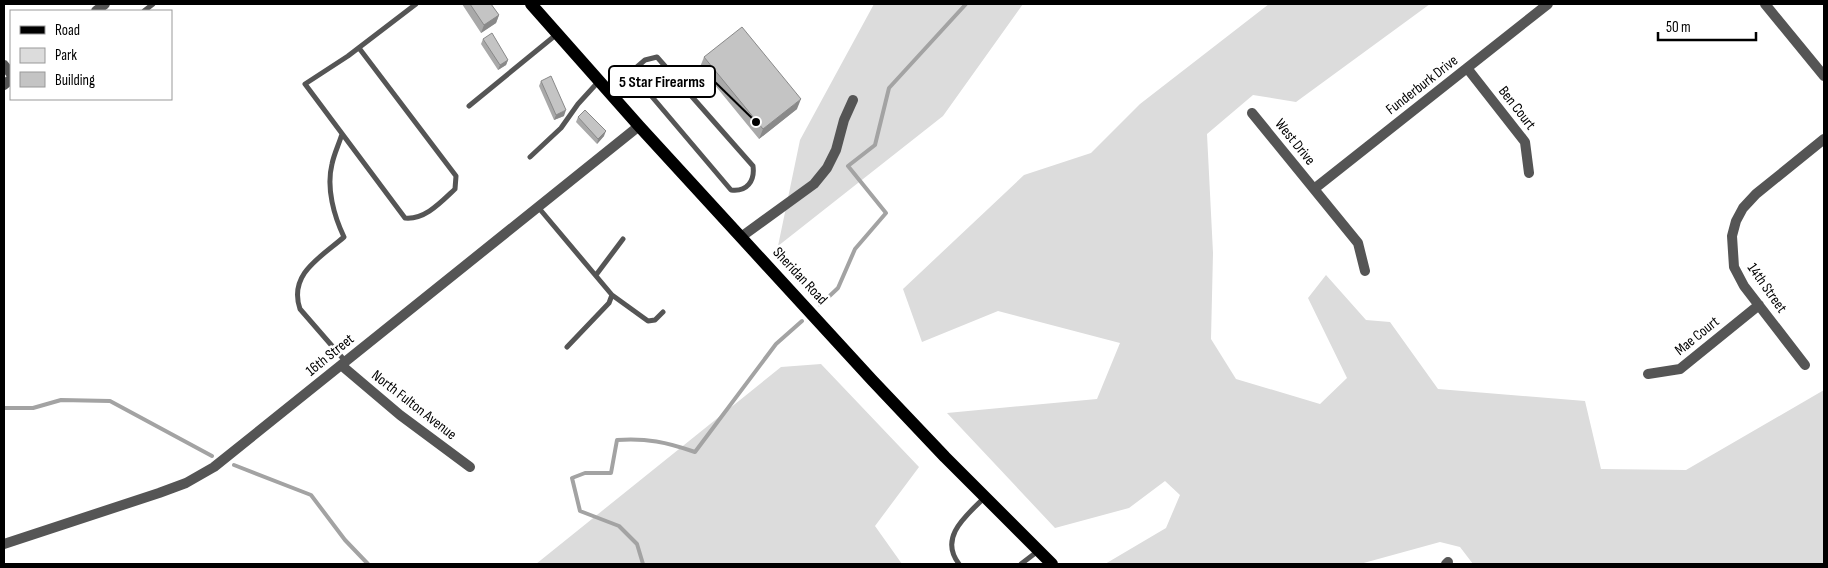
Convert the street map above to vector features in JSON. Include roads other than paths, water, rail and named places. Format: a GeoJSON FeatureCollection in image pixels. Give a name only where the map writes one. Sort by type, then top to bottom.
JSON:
{"type":"FeatureCollection","features":[{"type":"Feature","properties":{"kind":"main road","name":"Sheridan Road"},"geometry":{"type":"LineString","coordinates":[[531,4],[872,380],[1052,564]]}},
{"type":"Feature","properties":{"kind":"street","name":"Funderburk Drive"},"geometry":{"type":"LineString","coordinates":[[1314,189],[1548,4]]}},
{"type":"Feature","properties":{"kind":"street"},"geometry":{"type":"LineString","coordinates":[[1766,4],[1824,76]]}},
{"type":"Feature","properties":{"kind":"street","name":"Ben Court"},"geometry":{"type":"LineString","coordinates":[[1467,68],[1526,142],[1529,173]]}},
{"type":"Feature","properties":{"kind":"street"},"geometry":{"type":"LineString","coordinates":[[741,237],[814,184],[827,168],[836,150],[844,120],[853,100]]}},
{"type":"Feature","properties":{"kind":"street","name":"West Drive"},"geometry":{"type":"LineString","coordinates":[[1252,113],[1358,243],[1364,271]]}},
{"type":"Feature","properties":{"kind":"street","name":"16th Street"},"geometry":{"type":"LineString","coordinates":[[4,544],[159,493],[186,483],[214,467],[640,126]]}},
{"type":"Feature","properties":{"kind":"street","name":"14th Street"},"geometry":{"type":"LineString","coordinates":[[1805,365],[1744,286],[1734,267],[1732,236],[1743,208],[1756,194],[1824,139]]}},
{"type":"Feature","properties":{"kind":"street","name":"Mae Court"},"geometry":{"type":"LineString","coordinates":[[1648,374],[1680,369],[1759,305]]}},
{"type":"Feature","properties":{"kind":"street","name":"North Fulton Avenue"},"geometry":{"type":"LineString","coordinates":[[343,364],[400,415],[470,468]]}},
{"type":"Feature","properties":{"kind":"lane"},"geometry":{"type":"LineString","coordinates":[[359,48],[456,176],[455,189],[437,206],[414,219],[405,218],[305,84],[359,48],[416,4]]}},
{"type":"Feature","properties":{"kind":"lane"},"geometry":{"type":"LineString","coordinates":[[469,106],[557,34]]}},
{"type":"Feature","properties":{"kind":"lane"},"geometry":{"type":"LineString","coordinates":[[530,157],[561,128],[578,104],[604,86],[631,72],[645,60],[657,57],[754,166],[754,175],[748,186],[739,191],[731,190],[631,72]]}},
{"type":"Feature","properties":{"kind":"lane"},"geometry":{"type":"LineString","coordinates":[[342,134],[332,165],[330,180],[332,200],[344,237],[307,270],[298,283],[296,298],[300,309],[343,364]]}},
{"type":"Feature","properties":{"kind":"lane"},"geometry":{"type":"LineString","coordinates":[[538,207],[612,295],[648,321],[655,320],[663,312]]}},
{"type":"Feature","properties":{"kind":"lane"},"geometry":{"type":"LineString","coordinates":[[596,275],[623,238]]}},
{"type":"Feature","properties":{"kind":"lane"},"geometry":{"type":"LineString","coordinates":[[567,347],[609,303],[612,295]]}},
{"type":"Feature","properties":{"kind":"lane"},"geometry":{"type":"LineString","coordinates":[[959,564],[954,558],[951,544],[953,533],[966,515],[985,497]]}},
{"type":"Feature","properties":{"kind":"lane"},"geometry":{"type":"LineString","coordinates":[[1021,564],[1038,551]]}},
{"type":"Feature","properties":{"kind":"waterway"},"geometry":{"type":"LineString","coordinates":[[820,305],[838,288],[855,249],[886,213],[848,166],[875,145],[889,88],[966,4]]}},
{"type":"Feature","properties":{"kind":"waterway"},"geometry":{"type":"LineString","coordinates":[[643,564],[637,544],[619,526],[580,511],[572,478],[585,473],[611,473],[617,440],[656,442],[695,452],[776,344],[802,321]]}},
{"type":"Feature","properties":{"kind":"waterway"},"geometry":{"type":"LineString","coordinates":[[4,408],[33,408],[61,400],[110,401],[212,456]]}},
{"type":"Feature","properties":{"kind":"waterway"},"geometry":{"type":"LineString","coordinates":[[234,465],[311,495],[345,540],[368,564]]}},
{"type":"Feature","properties":{"kind":"place","name":"5 Star Firearms"},"geometry":{"type":"Point","coordinates":[756,122]}}]}
